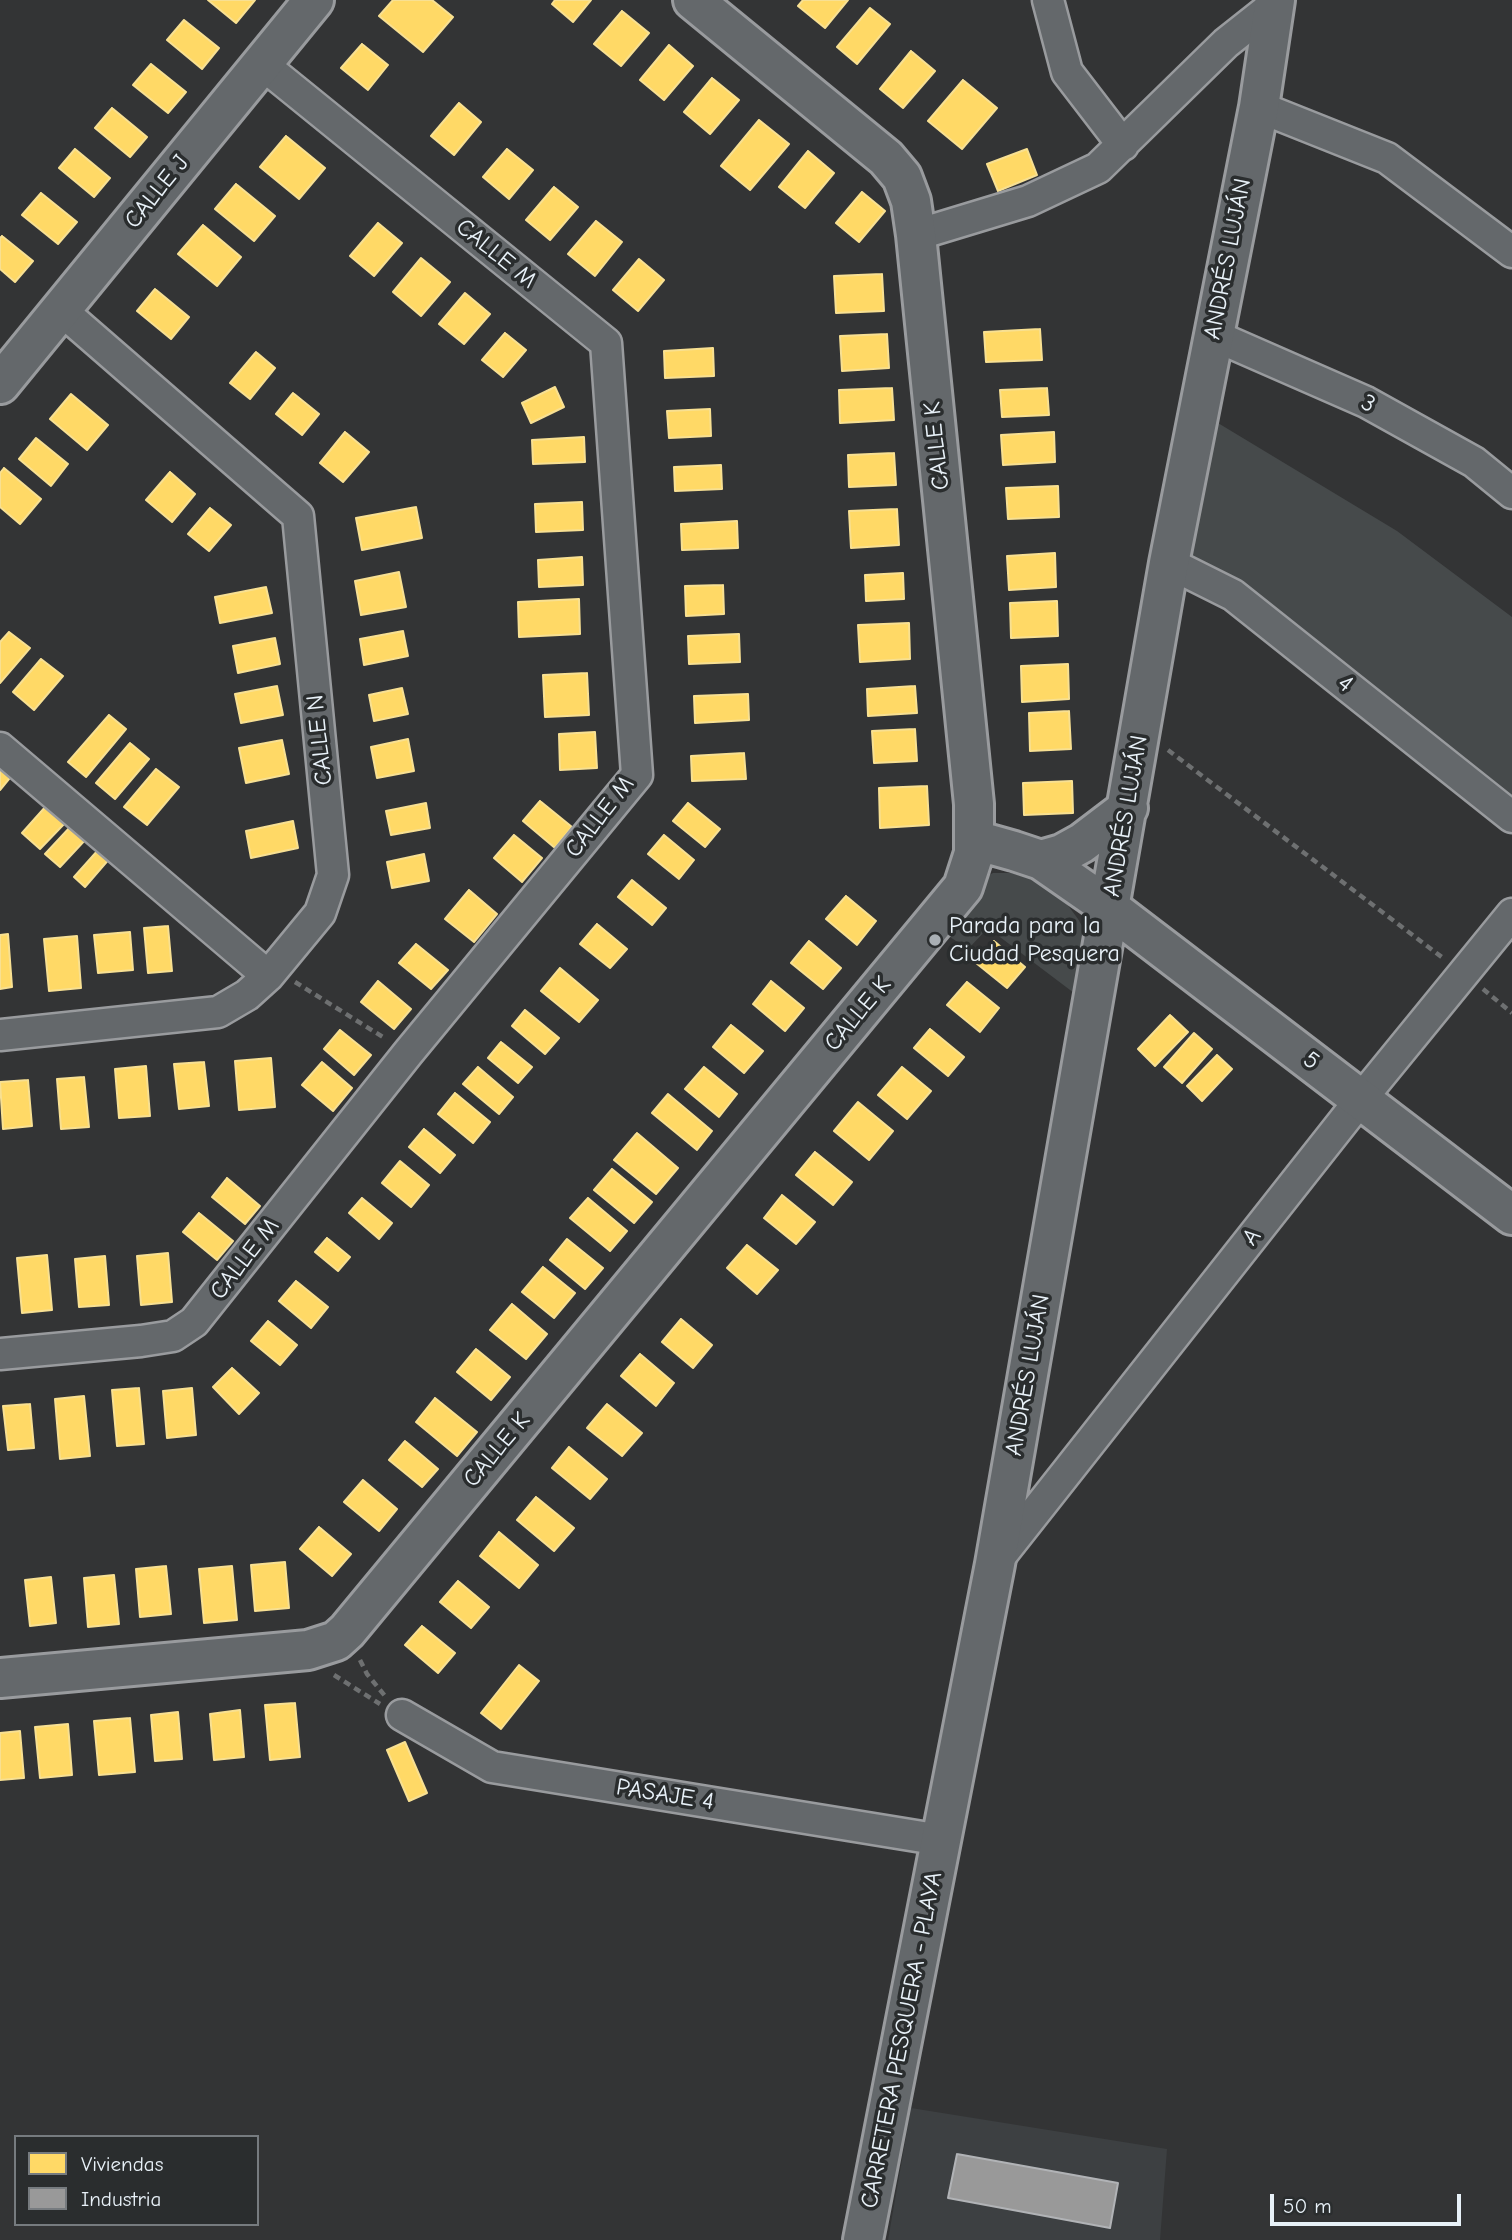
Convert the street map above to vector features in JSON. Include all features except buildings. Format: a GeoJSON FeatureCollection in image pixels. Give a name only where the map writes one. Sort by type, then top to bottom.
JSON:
{"type":"FeatureCollection","features":[{"type":"Feature","properties":{"kind":"street","name":"CALLE J"},"geometry":{"type":"LineString","coordinates":[[0,384],[314,0]]}},
{"type":"Feature","properties":{"kind":"street","name":"CALLE K"},"geometry":{"type":"LineString","coordinates":[[0,1678],[308,1650],[336,1641],[347,1632],[963,887],[974,853],[974,804],[911,201],[902,177],[886,159],[693,0]]}},
{"type":"Feature","properties":{"kind":"street"},"geometry":{"type":"LineString","coordinates":[[1048,0],[1068,72],[1123,145]]}},
{"type":"Feature","properties":{"kind":"street"},"geometry":{"type":"LineString","coordinates":[[916,235],[1028,201],[1065,186],[1098,168],[1226,43],[1275,2]]}},
{"type":"Feature","properties":{"kind":"street","name":"ANDRÉS LUJÁN"},"geometry":{"type":"LineString","coordinates":[[941,1840],[995,1563],[1169,564],[1258,107],[1275,2]]}},
{"type":"Feature","properties":{"kind":"street","name":"CALLE M"},"geometry":{"type":"LineString","coordinates":[[0,1354],[173,1336],[194,1322],[408,1053],[637,775],[606,343],[262,64]]}},
{"type":"Feature","properties":{"kind":"street"},"geometry":{"type":"LineString","coordinates":[[1258,107],[1387,158],[1512,252]]}},
{"type":"Feature","properties":{"kind":"street","name":"CALLE N"},"geometry":{"type":"LineString","coordinates":[[0,1035],[218,1012],[247,995],[271,972],[320,913],[333,875],[298,516],[61,310]]}},
{"type":"Feature","properties":{"kind":"street","name":"3"},"geometry":{"type":"LineString","coordinates":[[1213,335],[1366,402],[1474,462],[1512,493]]}},
{"type":"Feature","properties":{"kind":"street","name":"4"},"geometry":{"type":"LineString","coordinates":[[1169,564],[1233,595],[1512,817]]}},
{"type":"Feature","properties":{"kind":"street"},"geometry":{"type":"LineString","coordinates":[[0,748],[271,972]]}},
{"type":"Feature","properties":{"kind":"street"},"geometry":{"type":"LineString","coordinates":[[1041,860],[1062,854],[1082,843],[1128,808]]}},
{"type":"Feature","properties":{"kind":"street","name":"5"},"geometry":{"type":"LineString","coordinates":[[975,841],[1014,850],[1041,860],[1110,908],[1512,1215]]}},
{"type":"Feature","properties":{"kind":"street","name":"A"},"geometry":{"type":"LineString","coordinates":[[995,1563],[1361,1099],[1512,914]]}},
{"type":"Feature","properties":{"kind":"street","name":"PASAJE 4"},"geometry":{"type":"LineString","coordinates":[[402,1715],[492,1767],[941,1840]]}},
{"type":"Feature","properties":{"kind":"street","name":"CARRETERA PESQUERA - PLAYA"},"geometry":{"type":"LineString","coordinates":[[863,2240],[941,1840]]}},
{"type":"Feature","properties":{"kind":"path"},"geometry":{"type":"LineString","coordinates":[[1141,730],[1512,1013]]}},
{"type":"Feature","properties":{"kind":"path"},"geometry":{"type":"LineString","coordinates":[[271,972],[408,1053]]}},
{"type":"Feature","properties":{"kind":"path"},"geometry":{"type":"LineString","coordinates":[[347,1632],[367,1674],[402,1715]]}},
{"type":"Feature","properties":{"kind":"path"},"geometry":{"type":"LineString","coordinates":[[308,1650],[333,1674],[365,1696],[402,1715]]}},
{"type":"Feature","properties":{"kind":"shaded area"},"geometry":{"type":"Polygon","coordinates":[[[1213,420],[1397,531],[1512,617],[1512,796],[1236,581],[1192,556],[1184,541],[1213,420]]]}},
{"type":"Feature","properties":{"kind":"shaded area"},"geometry":{"type":"Polygon","coordinates":[[[993,873],[1011,873],[1035,880],[1067,904],[1078,919],[1085,931],[1087,942],[1085,961],[1074,993],[988,928],[968,949],[947,935],[980,897],[987,876],[993,873]]]}},
{"type":"Feature","properties":{"kind":"shaded area"},"geometry":{"type":"Polygon","coordinates":[[[911,2108],[1167,2149],[1160,2240],[888,2240],[911,2108]]]}},
{"type":"Feature","properties":{"kind":"place","name":"Parada para la Ciudad Pesquera"},"geometry":{"type":"Point","coordinates":[935,940]}}]}
